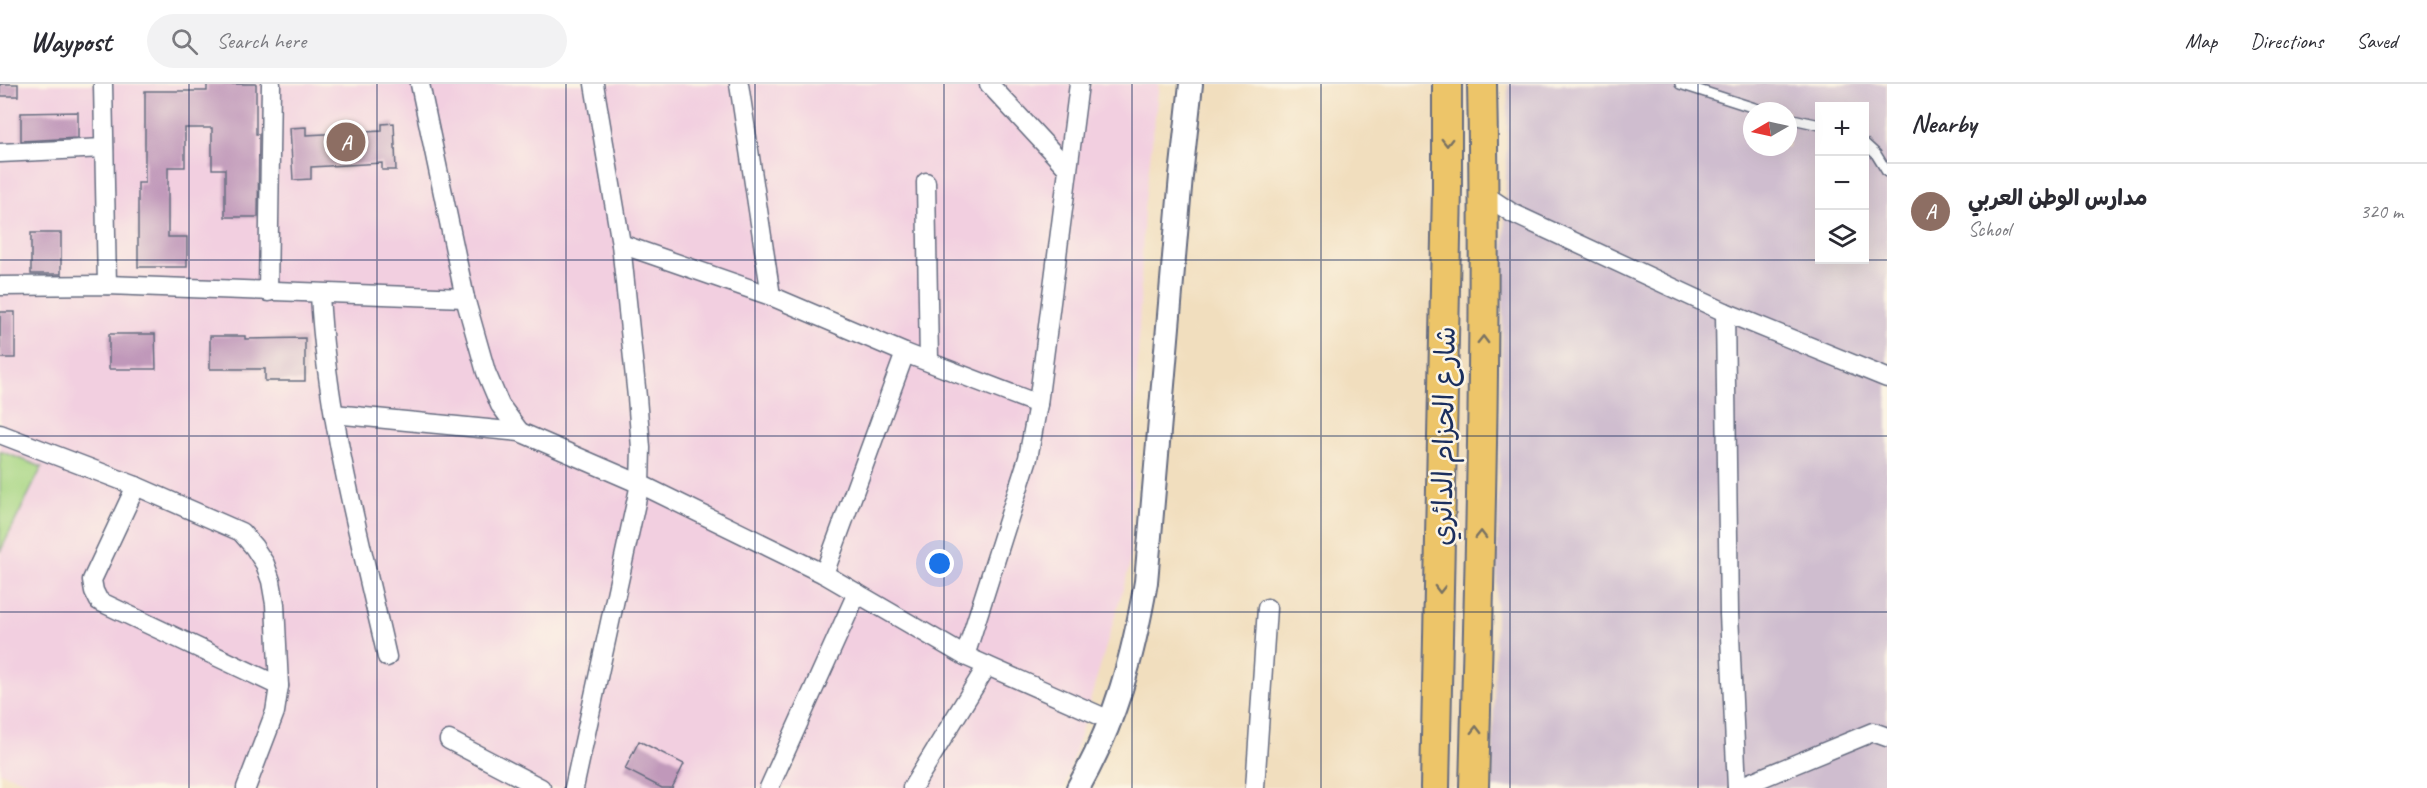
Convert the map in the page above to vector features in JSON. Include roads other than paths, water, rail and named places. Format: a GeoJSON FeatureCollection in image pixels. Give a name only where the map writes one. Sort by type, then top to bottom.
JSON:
{"type":"FeatureCollection","features":[{"type":"Feature","properties":{"kind":"highway","name":"شارع الحزام الدائري"},"geometry":{"type":"LineString","coordinates":[[1435,788],[1447,200],[1447,84]]}},
{"type":"Feature","properties":{"kind":"highway","name":"شارع الحزام الدائري"},"geometry":{"type":"LineString","coordinates":[[1474,788],[1481,530],[1485,195],[1482,84]]}},
{"type":"Feature","properties":{"kind":"street"},"geometry":{"type":"LineString","coordinates":[[103,84],[107,285]]}},
{"type":"Feature","properties":{"kind":"street"},"geometry":{"type":"LineString","coordinates":[[268,292],[271,84]]}},
{"type":"Feature","properties":{"kind":"street"},"geometry":{"type":"LineString","coordinates":[[420,84],[465,297],[486,372],[500,405],[520,432]]}},
{"type":"Feature","properties":{"kind":"street"},"geometry":{"type":"LineString","coordinates":[[574,788],[639,484],[641,448],[621,243],[594,84]]}},
{"type":"Feature","properties":{"kind":"street"},"geometry":{"type":"LineString","coordinates":[[739,84],[771,296]]}},
{"type":"Feature","properties":{"kind":"street"},"geometry":{"type":"LineString","coordinates":[[989,84],[1067,168]]}},
{"type":"Feature","properties":{"kind":"street"},"geometry":{"type":"LineString","coordinates":[[965,656],[1028,458],[1038,404],[1079,84]]}},
{"type":"Feature","properties":{"kind":"street"},"geometry":{"type":"LineString","coordinates":[[1078,788],[1112,721],[1135,646],[1146,582],[1191,84]]}},
{"type":"Feature","properties":{"kind":"street"},"geometry":{"type":"LineString","coordinates":[[0,153],[104,148]]}},
{"type":"Feature","properties":{"kind":"street"},"geometry":{"type":"LineString","coordinates":[[926,182],[929,361]]}},
{"type":"Feature","properties":{"kind":"street"},"geometry":{"type":"LineString","coordinates":[[1485,195],[1512,213],[1725,312],[1887,378]]}},
{"type":"Feature","properties":{"kind":"street"},"geometry":{"type":"LineString","coordinates":[[621,243],[771,296],[905,353],[1038,404]]}},
{"type":"Feature","properties":{"kind":"street"},"geometry":{"type":"LineString","coordinates":[[0,286],[107,285],[320,294],[465,297]]}},
{"type":"Feature","properties":{"kind":"street"},"geometry":{"type":"LineString","coordinates":[[320,294],[322,330],[334,414],[387,657]]}},
{"type":"Feature","properties":{"kind":"street"},"geometry":{"type":"LineString","coordinates":[[1725,312],[1729,614],[1737,788],[1873,732],[1887,737]]}},
{"type":"Feature","properties":{"kind":"street"},"geometry":{"type":"LineString","coordinates":[[824,574],[905,353]]}},
{"type":"Feature","properties":{"kind":"street"},"geometry":{"type":"LineString","coordinates":[[334,414],[520,432],[639,484],[824,574],[965,656],[1112,721]]}},
{"type":"Feature","properties":{"kind":"street"},"geometry":{"type":"LineString","coordinates":[[0,434],[136,486],[241,532],[254,547],[265,564],[271,581],[275,604],[279,686],[275,712],[246,788]]}},
{"type":"Feature","properties":{"kind":"street"},"geometry":{"type":"LineString","coordinates":[[136,486],[92,580],[99,601],[279,686]]}},
{"type":"Feature","properties":{"kind":"street"},"geometry":{"type":"LineString","coordinates":[[769,788],[857,593]]}},
{"type":"Feature","properties":{"kind":"street"},"geometry":{"type":"LineString","coordinates":[[1255,788],[1267,608]]}},
{"type":"Feature","properties":{"kind":"street"},"geometry":{"type":"LineString","coordinates":[[912,788],[987,666]]}},
{"type":"Feature","properties":{"kind":"street"},"geometry":{"type":"LineString","coordinates":[[448,740],[541,788]]}},
{"type":"Feature","properties":{"kind":"lane"},"geometry":{"type":"LineString","coordinates":[[1680,84],[1743,104]]}},
{"type":"Feature","properties":{"kind":"lane"},"geometry":{"type":"LineString","coordinates":[[1797,120],[1815,125]]}},
{"type":"Feature","properties":{"kind":"lane"},"geometry":{"type":"LineString","coordinates":[[1869,148],[1876,154],[1887,172]]}},
{"type":"Feature","properties":{"kind":"place","name":"مدارس الوطن العربي"},"geometry":{"type":"Point","coordinates":[346,142]}}]}
